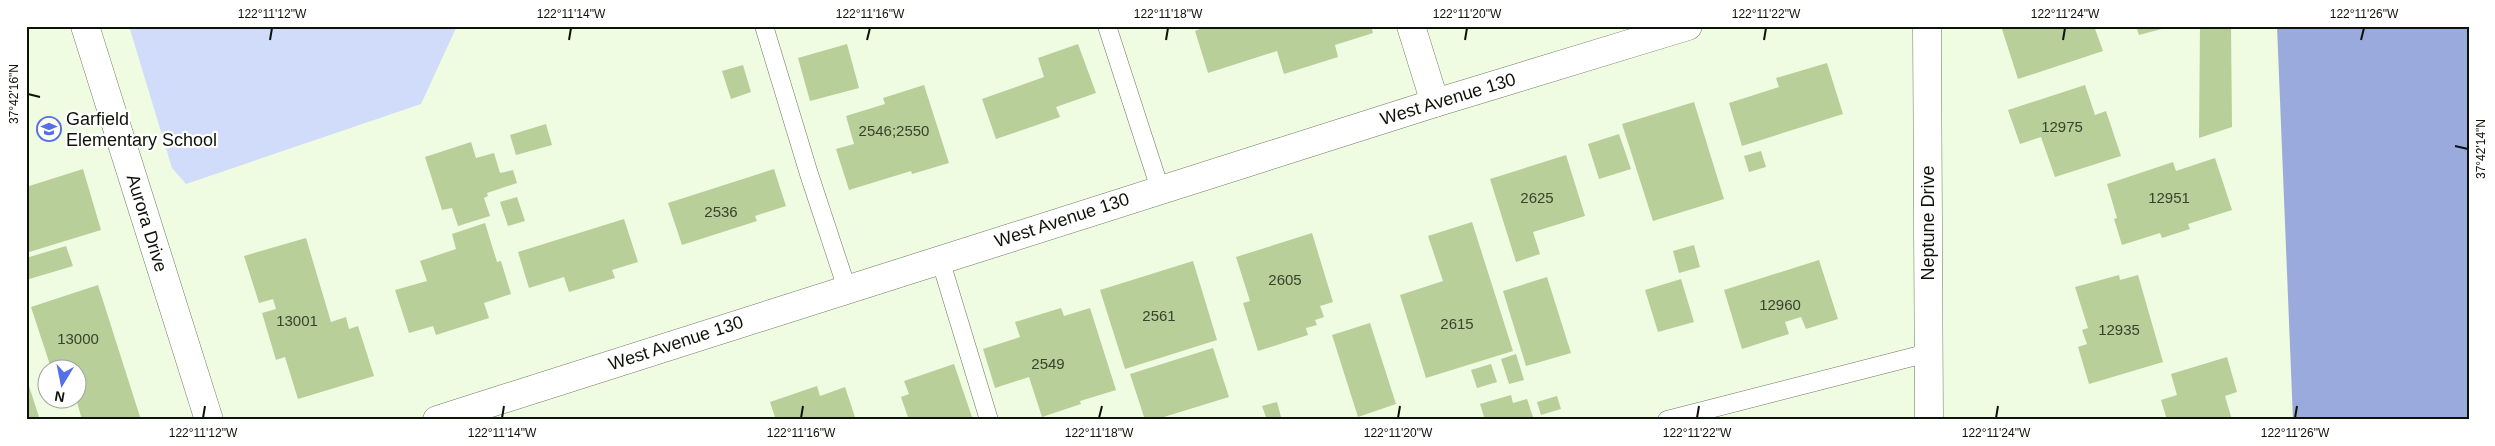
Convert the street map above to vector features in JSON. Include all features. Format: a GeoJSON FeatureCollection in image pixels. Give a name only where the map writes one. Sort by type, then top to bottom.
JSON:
{"type":"FeatureCollection","features":[{"type":"Feature","properties":{"kind":"street","name":"Aurora Drive"},"geometry":{"type":"LineString","coordinates":[[85,26],[209,420]]}},
{"type":"Feature","properties":{"kind":"street"},"geometry":{"type":"LineString","coordinates":[[1411,26],[1435,103]]}},
{"type":"Feature","properties":{"kind":"street","name":"West Avenue 130"},"geometry":{"type":"LineString","coordinates":[[437,420],[1435,103],[1688,26]]}},
{"type":"Feature","properties":{"kind":"street","name":"Neptune Drive"},"geometry":{"type":"LineString","coordinates":[[1927,26],[1929,420]]}},
{"type":"Feature","properties":{"kind":"lane"},"geometry":{"type":"LineString","coordinates":[[764,26],[808,174],[847,289]]}},
{"type":"Feature","properties":{"kind":"lane"},"geometry":{"type":"LineString","coordinates":[[1107,26],[1160,190]]}},
{"type":"Feature","properties":{"kind":"lane"},"geometry":{"type":"LineString","coordinates":[[940,259],[989,420]]}},
{"type":"Feature","properties":{"kind":"lane"},"geometry":{"type":"LineString","coordinates":[[1667,420],[1928,353]]}},
{"type":"Feature","properties":{"kind":"shaded area"},"geometry":{"type":"Polygon","coordinates":[[[129,26],[457,26],[421,104],[186,184],[172,168],[129,26]]]}},
{"type":"Feature","properties":{"kind":"water"},"geometry":{"type":"Polygon","coordinates":[[[2277,26],[2469,26],[2469,420],[2293,420],[2277,26]]]}},
{"type":"Feature","properties":{"kind":"building"},"geometry":{"type":"Polygon","coordinates":[[[1199,26],[1371,26],[1373,33],[1335,45],[1338,57],[1284,74],[1277,51],[1208,73],[1195,31],[1200,29],[1199,26]]]}},
{"type":"Feature","properties":{"kind":"building"},"geometry":{"type":"Polygon","coordinates":[[[2001,26],[2094,26],[2103,51],[2018,79],[2001,26]]]}},
{"type":"Feature","properties":{"kind":"building"},"geometry":{"type":"Polygon","coordinates":[[[2136,26],[2169,26],[2169,27],[2139,35],[2136,26]]]}},
{"type":"Feature","properties":{"kind":"building"},"geometry":{"type":"Polygon","coordinates":[[[2200,26],[2231,26],[2232,127],[2199,138],[2200,26]]]}},
{"type":"Feature","properties":{"kind":"building"},"geometry":{"type":"Polygon","coordinates":[[[847,44],[859,88],[810,101],[798,58],[847,44]]]}},
{"type":"Feature","properties":{"kind":"building"},"geometry":{"type":"Polygon","coordinates":[[[1078,44],[1096,93],[1056,107],[1060,117],[996,139],[982,99],[1044,77],[1038,58],[1078,44]]]}},
{"type":"Feature","properties":{"kind":"building"},"geometry":{"type":"Polygon","coordinates":[[[1827,63],[1843,114],[1742,146],[1729,103],[1779,87],[1776,78],[1827,63]]]}},
{"type":"Feature","properties":{"kind":"building"},"geometry":{"type":"Polygon","coordinates":[[[743,65],[751,92],[731,99],[722,71],[743,65]]]}},
{"type":"Feature","properties":{"kind":"building"},"geometry":{"type":"Polygon","coordinates":[[[924,85],[949,163],[912,174],[911,171],[849,190],[836,149],[854,144],[846,116],[885,104],[883,98],[924,85]]]}},
{"type":"Feature","properties":{"kind":"building"},"geometry":{"type":"Polygon","coordinates":[[[2085,85],[2095,115],[2106,111],[2121,156],[2055,177],[2041,137],[2020,144],[2008,110],[2085,85]]]}},
{"type":"Feature","properties":{"kind":"building"},"geometry":{"type":"Polygon","coordinates":[[[1694,102],[1724,199],[1653,221],[1622,124],[1694,102]]]}},
{"type":"Feature","properties":{"kind":"building"},"geometry":{"type":"Polygon","coordinates":[[[546,124],[552,145],[516,155],[510,135],[546,124]]]}},
{"type":"Feature","properties":{"kind":"building"},"geometry":{"type":"Polygon","coordinates":[[[1619,134],[1631,169],[1599,179],[1588,144],[1619,134]]]}},
{"type":"Feature","properties":{"kind":"building"},"geometry":{"type":"Polygon","coordinates":[[[471,142],[476,158],[494,153],[500,173],[513,170],[517,183],[487,193],[488,196],[484,198],[490,216],[458,226],[452,208],[442,210],[425,157],[471,142]]]}},
{"type":"Feature","properties":{"kind":"building"},"geometry":{"type":"Polygon","coordinates":[[[1761,151],[1766,167],[1749,172],[1744,156],[1761,151]]]}},
{"type":"Feature","properties":{"kind":"building"},"geometry":{"type":"Polygon","coordinates":[[[1566,155],[1585,216],[1533,232],[1540,254],[1516,262],[1490,179],[1566,155]]]}},
{"type":"Feature","properties":{"kind":"building"},"geometry":{"type":"Polygon","coordinates":[[[2215,158],[2232,210],[2188,224],[2190,229],[2162,238],[2160,233],[2122,245],[2114,219],[2117,218],[2107,184],[2173,162],[2176,171],[2215,158]]]}},
{"type":"Feature","properties":{"kind":"building"},"geometry":{"type":"Polygon","coordinates":[[[83,169],[101,230],[26,253],[26,187],[83,169]]]}},
{"type":"Feature","properties":{"kind":"building"},"geometry":{"type":"Polygon","coordinates":[[[774,169],[786,206],[755,216],[757,221],[682,245],[668,203],[774,169]]]}},
{"type":"Feature","properties":{"kind":"building"},"geometry":{"type":"Polygon","coordinates":[[[517,197],[525,221],[508,226],[500,202],[517,197]]]}},
{"type":"Feature","properties":{"kind":"building"},"geometry":{"type":"Polygon","coordinates":[[[624,219],[638,262],[612,270],[615,278],[569,292],[564,277],[529,288],[518,252],[624,219]]]}},
{"type":"Feature","properties":{"kind":"building"},"geometry":{"type":"Polygon","coordinates":[[[1472,222],[1513,351],[1426,378],[1400,295],[1443,281],[1428,236],[1472,222]]]}},
{"type":"Feature","properties":{"kind":"building"},"geometry":{"type":"Polygon","coordinates":[[[485,223],[497,262],[501,261],[511,294],[484,303],[489,318],[436,335],[433,326],[409,333],[395,290],[427,281],[420,261],[456,249],[452,234],[485,223]]]}},
{"type":"Feature","properties":{"kind":"building"},"geometry":{"type":"Polygon","coordinates":[[[1312,233],[1333,302],[1320,306],[1324,317],[1315,320],[1317,325],[1306,328],[1308,335],[1258,351],[1243,303],[1250,301],[1236,257],[1312,233]]]}},
{"type":"Feature","properties":{"kind":"building"},"geometry":{"type":"Polygon","coordinates":[[[306,238],[331,322],[346,317],[349,329],[358,326],[374,376],[298,399],[285,357],[276,360],[262,313],[276,309],[273,299],[259,303],[244,256],[306,238]]]}},
{"type":"Feature","properties":{"kind":"building"},"geometry":{"type":"Polygon","coordinates":[[[1694,245],[1700,267],[1679,273],[1673,251],[1694,245]]]}},
{"type":"Feature","properties":{"kind":"building"},"geometry":{"type":"Polygon","coordinates":[[[66,246],[73,266],[26,280],[26,258],[66,246]]]}},
{"type":"Feature","properties":{"kind":"building"},"geometry":{"type":"Polygon","coordinates":[[[1819,260],[1838,319],[1806,329],[1801,317],[1785,322],[1789,334],[1742,349],[1724,290],[1819,260]]]}},
{"type":"Feature","properties":{"kind":"building"},"geometry":{"type":"Polygon","coordinates":[[[1193,261],[1217,340],[1125,369],[1100,290],[1193,261]]]}},
{"type":"Feature","properties":{"kind":"building"},"geometry":{"type":"Polygon","coordinates":[[[2119,275],[2120,280],[2138,275],[2163,362],[2089,384],[2078,347],[2087,344],[2082,330],[2088,328],[2075,287],[2119,275]]]}},
{"type":"Feature","properties":{"kind":"building"},"geometry":{"type":"Polygon","coordinates":[[[1547,277],[1571,353],[1526,366],[1503,291],[1547,277]]]}},
{"type":"Feature","properties":{"kind":"building"},"geometry":{"type":"Polygon","coordinates":[[[1681,279],[1694,322],[1658,332],[1645,290],[1681,279]]]}},
{"type":"Feature","properties":{"kind":"building"},"geometry":{"type":"Polygon","coordinates":[[[98,285],[141,420],[82,420],[79,408],[88,408],[88,358],[48,358],[31,307],[98,285]]]}},
{"type":"Feature","properties":{"kind":"building"},"geometry":{"type":"Polygon","coordinates":[[[1061,308],[1064,316],[1090,308],[1116,390],[1080,401],[1081,404],[1042,417],[1029,377],[995,388],[983,349],[1020,337],[1015,322],[1061,308]]]}},
{"type":"Feature","properties":{"kind":"building"},"geometry":{"type":"Polygon","coordinates":[[[1370,323],[1396,404],[1358,417],[1332,335],[1370,323]]]}},
{"type":"Feature","properties":{"kind":"building"},"geometry":{"type":"Polygon","coordinates":[[[1213,348],[1229,397],[1154,420],[1145,420],[1130,374],[1213,348]]]}},
{"type":"Feature","properties":{"kind":"building"},"geometry":{"type":"Polygon","coordinates":[[[1516,354],[1524,380],[1509,384],[1501,359],[1516,354]]]}},
{"type":"Feature","properties":{"kind":"building"},"geometry":{"type":"Polygon","coordinates":[[[2227,357],[2237,392],[2225,396],[2232,420],[2167,420],[2161,400],[2177,395],[2171,374],[2227,357]]]}},
{"type":"Feature","properties":{"kind":"building"},"geometry":{"type":"Polygon","coordinates":[[[954,364],[973,420],[909,420],[901,397],[909,394],[904,381],[954,364]]]}},
{"type":"Feature","properties":{"kind":"building"},"geometry":{"type":"Polygon","coordinates":[[[1491,364],[1497,382],[1477,388],[1471,370],[1491,364]]]}},
{"type":"Feature","properties":{"kind":"building"},"geometry":{"type":"Polygon","coordinates":[[[27,380],[40,420],[26,420],[27,380]]]}},
{"type":"Feature","properties":{"kind":"building"},"geometry":{"type":"Polygon","coordinates":[[[817,386],[820,396],[845,387],[856,420],[767,420],[775,417],[770,402],[817,386]]]}},
{"type":"Feature","properties":{"kind":"building"},"geometry":{"type":"Polygon","coordinates":[[[1511,395],[1513,403],[1527,399],[1534,420],[1485,420],[1480,404],[1511,395]]]}},
{"type":"Feature","properties":{"kind":"building"},"geometry":{"type":"Polygon","coordinates":[[[1557,396],[1561,409],[1541,415],[1537,402],[1557,396]]]}},
{"type":"Feature","properties":{"kind":"building"},"geometry":{"type":"Polygon","coordinates":[[[1277,402],[1281,417],[1267,420],[1262,406],[1277,402]]]}},
{"type":"Feature","properties":{"kind":"place","name":"Garfield Elementary School"},"geometry":{"type":"Point","coordinates":[49,129]}}]}
